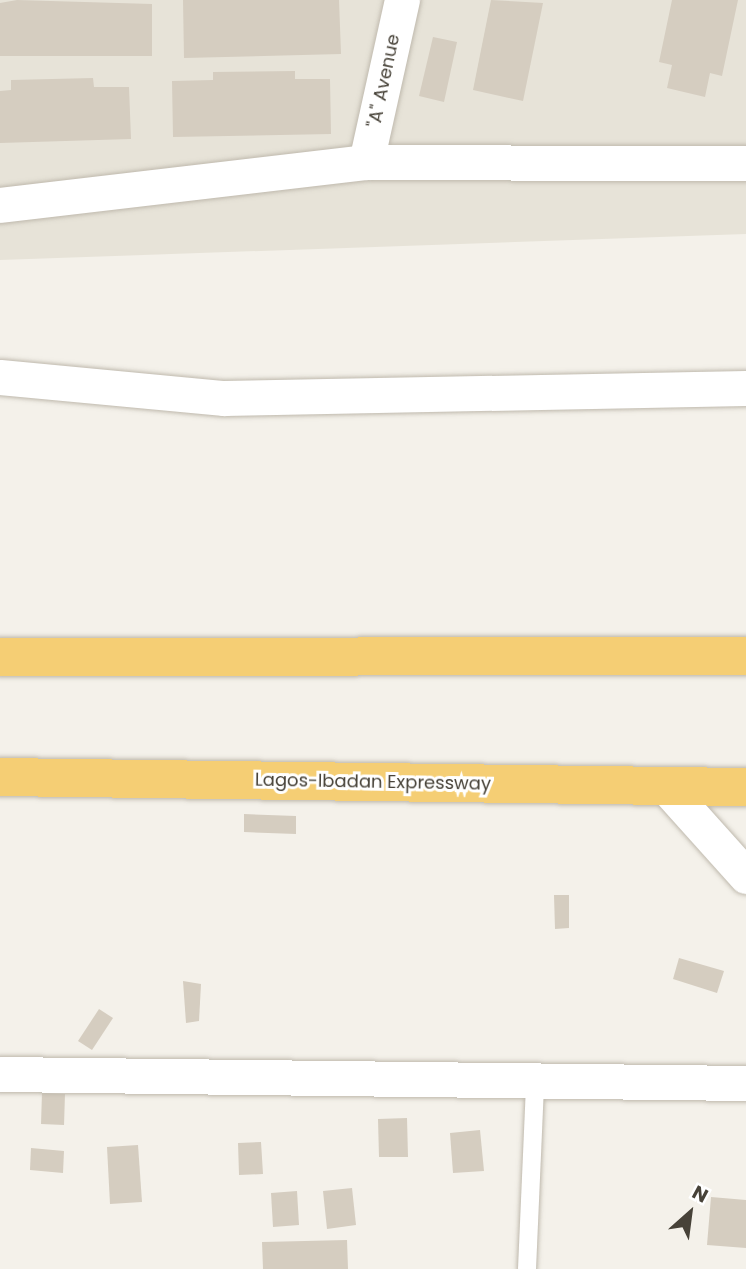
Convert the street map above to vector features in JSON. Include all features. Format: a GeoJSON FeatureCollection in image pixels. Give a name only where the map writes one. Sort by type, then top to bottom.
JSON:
{"type":"FeatureCollection","features":[{"type":"Feature","properties":{"kind":"highway"},"geometry":{"type":"LineString","coordinates":[[0,657],[746,656]]}},
{"type":"Feature","properties":{"kind":"highway","name":"Lagos-Ibadan Expressway"},"geometry":{"type":"LineString","coordinates":[[0,777],[668,789],[746,787]]}},
{"type":"Feature","properties":{"kind":"street","name":"\"A\" Avenue"},"geometry":{"type":"LineString","coordinates":[[366,162],[402,0]]}},
{"type":"Feature","properties":{"kind":"street"},"geometry":{"type":"LineString","coordinates":[[0,205],[366,162],[746,163]]}},
{"type":"Feature","properties":{"kind":"street"},"geometry":{"type":"LineString","coordinates":[[0,377],[224,398],[746,388]]}},
{"type":"Feature","properties":{"kind":"street"},"geometry":{"type":"LineString","coordinates":[[668,789],[746,876]]}},
{"type":"Feature","properties":{"kind":"street"},"geometry":{"type":"LineString","coordinates":[[0,1074],[535,1084],[746,1083]]}},
{"type":"Feature","properties":{"kind":"lane"},"geometry":{"type":"LineString","coordinates":[[527,1269],[535,1084]]}},
{"type":"Feature","properties":{"kind":"shaded area"},"geometry":{"type":"Polygon","coordinates":[[[0,0],[746,0],[746,234],[0,260],[0,0]]]}},
{"type":"Feature","properties":{"kind":"building"},"geometry":{"type":"Polygon","coordinates":[[[17,0],[152,4],[152,56],[0,56],[0,3],[17,0]]]}},
{"type":"Feature","properties":{"kind":"building"},"geometry":{"type":"Polygon","coordinates":[[[183,0],[339,0],[341,54],[184,58],[183,0]]]}},
{"type":"Feature","properties":{"kind":"building"},"geometry":{"type":"Polygon","coordinates":[[[491,0],[543,3],[523,101],[473,90],[491,0]]]}},
{"type":"Feature","properties":{"kind":"building"},"geometry":{"type":"Polygon","coordinates":[[[672,0],[738,0],[722,76],[710,73],[705,97],[667,88],[672,65],[659,62],[672,0]]]}},
{"type":"Feature","properties":{"kind":"building"},"geometry":{"type":"Polygon","coordinates":[[[433,37],[457,42],[444,102],[419,96],[433,37]]]}},
{"type":"Feature","properties":{"kind":"building"},"geometry":{"type":"Polygon","coordinates":[[[295,71],[295,79],[330,79],[331,134],[173,137],[172,81],[213,80],[213,72],[295,71]]]}},
{"type":"Feature","properties":{"kind":"building"},"geometry":{"type":"Polygon","coordinates":[[[93,78],[94,87],[129,87],[131,139],[0,143],[0,91],[11,90],[11,80],[93,78]]]}},
{"type":"Feature","properties":{"kind":"building"},"geometry":{"type":"Polygon","coordinates":[[[244,814],[296,816],[296,834],[244,832],[244,814]]]}},
{"type":"Feature","properties":{"kind":"building"},"geometry":{"type":"Polygon","coordinates":[[[554,895],[569,895],[569,928],[555,929],[554,895]]]}},
{"type":"Feature","properties":{"kind":"building"},"geometry":{"type":"Polygon","coordinates":[[[679,958],[724,971],[717,993],[673,979],[679,958]]]}},
{"type":"Feature","properties":{"kind":"building"},"geometry":{"type":"Polygon","coordinates":[[[183,981],[201,984],[199,1021],[186,1023],[183,981]]]}},
{"type":"Feature","properties":{"kind":"building"},"geometry":{"type":"Polygon","coordinates":[[[99,1009],[113,1018],[92,1050],[78,1041],[99,1009]]]}},
{"type":"Feature","properties":{"kind":"building"},"geometry":{"type":"Polygon","coordinates":[[[42,1093],[65,1094],[64,1125],[41,1124],[42,1093]]]}},
{"type":"Feature","properties":{"kind":"building"},"geometry":{"type":"Polygon","coordinates":[[[407,1118],[408,1157],[379,1157],[378,1119],[407,1118]]]}},
{"type":"Feature","properties":{"kind":"building"},"geometry":{"type":"Polygon","coordinates":[[[480,1130],[484,1171],[453,1173],[450,1133],[480,1130]]]}},
{"type":"Feature","properties":{"kind":"building"},"geometry":{"type":"Polygon","coordinates":[[[261,1142],[263,1174],[239,1175],[238,1143],[261,1142]]]}},
{"type":"Feature","properties":{"kind":"building"},"geometry":{"type":"Polygon","coordinates":[[[138,1145],[142,1202],[110,1204],[107,1147],[138,1145]]]}},
{"type":"Feature","properties":{"kind":"building"},"geometry":{"type":"Polygon","coordinates":[[[31,1148],[64,1151],[63,1173],[30,1170],[31,1148]]]}},
{"type":"Feature","properties":{"kind":"building"},"geometry":{"type":"Polygon","coordinates":[[[352,1188],[356,1225],[327,1229],[323,1191],[352,1188]]]}},
{"type":"Feature","properties":{"kind":"building"},"geometry":{"type":"Polygon","coordinates":[[[297,1191],[299,1225],[273,1227],[271,1193],[297,1191]]]}},
{"type":"Feature","properties":{"kind":"building"},"geometry":{"type":"Polygon","coordinates":[[[711,1197],[746,1200],[746,1248],[707,1245],[711,1197]]]}},
{"type":"Feature","properties":{"kind":"building"},"geometry":{"type":"Polygon","coordinates":[[[347,1240],[348,1269],[263,1269],[262,1242],[347,1240]]]}}]}
